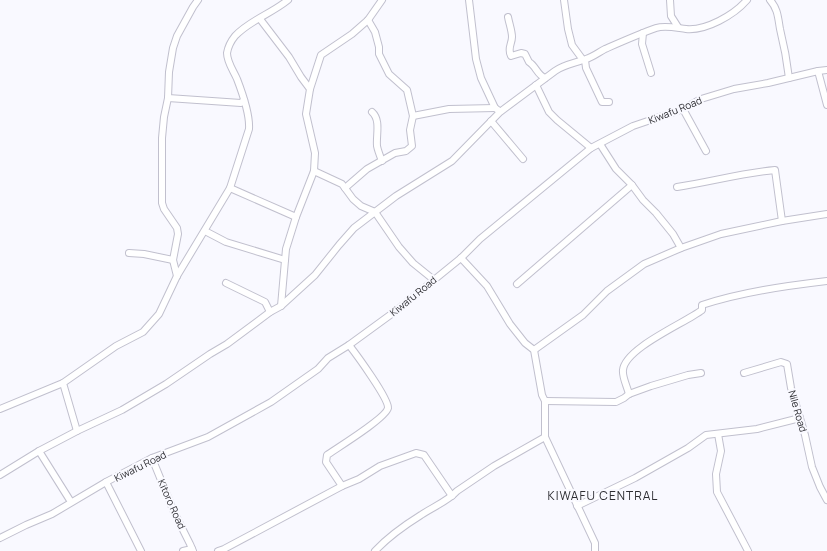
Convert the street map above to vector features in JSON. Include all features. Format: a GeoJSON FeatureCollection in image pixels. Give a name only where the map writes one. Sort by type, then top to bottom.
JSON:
{"type":"FeatureCollection","features":[{"type":"Feature","properties":{"kind":"street"},"geometry":{"type":"LineString","coordinates":[[177,276],[173,260],[178,234],[177,228],[164,209],[162,203],[162,138],[173,48],[177,36],[198,0]]}},
{"type":"Feature","properties":{"kind":"street"},"geometry":{"type":"LineString","coordinates":[[0,409],[63,383],[116,346],[143,332],[159,314],[177,276],[230,188],[249,129],[250,122],[244,100],[228,61],[227,53],[229,45],[234,37],[255,20],[260,19],[288,0]]}},
{"type":"Feature","properties":{"kind":"street"},"geometry":{"type":"LineString","coordinates":[[281,306],[286,249],[296,217],[314,171],[315,153],[306,114],[310,89],[321,55],[352,34],[368,20],[382,0]]}},
{"type":"Feature","properties":{"kind":"street"},"geometry":{"type":"LineString","coordinates":[[469,0],[476,59],[481,78],[495,108],[500,112]]}},
{"type":"Feature","properties":{"kind":"street"},"geometry":{"type":"LineString","coordinates":[[564,0],[572,45],[584,60],[586,68],[602,102],[609,102]]}},
{"type":"Feature","properties":{"kind":"street"},"geometry":{"type":"LineString","coordinates":[[670,0],[671,16],[678,27]]}},
{"type":"Feature","properties":{"kind":"street"},"geometry":{"type":"LineString","coordinates":[[0,475],[39,451],[122,410],[166,384],[227,344],[270,312],[281,306],[315,275],[354,228],[396,196],[452,161],[500,112],[520,99],[545,78],[563,66],[584,60],[657,28],[678,27],[687,29],[710,26],[740,8],[747,0]]}},
{"type":"Feature","properties":{"kind":"street"},"geometry":{"type":"LineString","coordinates":[[770,0],[778,13],[780,28],[786,49],[790,78]]}},
{"type":"Feature","properties":{"kind":"street"},"geometry":{"type":"LineString","coordinates":[[508,17],[512,38],[509,47],[511,56],[521,53],[525,54],[528,62],[533,64],[541,76],[545,78]]}},
{"type":"Feature","properties":{"kind":"street"},"geometry":{"type":"LineString","coordinates":[[260,19],[289,57],[300,77],[310,89]]}},
{"type":"Feature","properties":{"kind":"street"},"geometry":{"type":"LineString","coordinates":[[345,188],[367,169],[394,153],[406,151],[412,146],[410,130],[413,116],[407,90],[389,74],[379,54],[379,47],[375,32],[368,20]]}},
{"type":"Feature","properties":{"kind":"street"},"geometry":{"type":"LineString","coordinates":[[643,33],[642,44],[651,73]]}},
{"type":"Feature","properties":{"kind":"street","name":"Kiwafu Road"},"geometry":{"type":"LineString","coordinates":[[0,538],[52,514],[106,482],[152,458],[208,437],[271,402],[318,369],[328,358],[349,345],[397,310],[461,258],[480,238],[591,148],[633,126],[683,109],[701,99],[734,89],[827,70]]}},
{"type":"Feature","properties":{"kind":"street"},"geometry":{"type":"LineString","coordinates":[[818,71],[827,105]]}},
{"type":"Feature","properties":{"kind":"street"},"geometry":{"type":"LineString","coordinates":[[536,85],[549,112],[591,148]]}},
{"type":"Feature","properties":{"kind":"street"},"geometry":{"type":"LineString","coordinates":[[168,98],[241,103],[244,100]]}},
{"type":"Feature","properties":{"kind":"street"},"geometry":{"type":"LineString","coordinates":[[413,116],[449,109],[495,108]]}},
{"type":"Feature","properties":{"kind":"street"},"geometry":{"type":"LineString","coordinates":[[683,109],[706,151]]}},
{"type":"Feature","properties":{"kind":"street"},"geometry":{"type":"LineString","coordinates":[[372,112],[376,115],[377,119],[377,144],[382,161]]}},
{"type":"Feature","properties":{"kind":"street"},"geometry":{"type":"LineString","coordinates":[[491,121],[523,160]]}},
{"type":"Feature","properties":{"kind":"street"},"geometry":{"type":"LineString","coordinates":[[600,144],[616,169],[656,213],[673,234],[681,248]]}},
{"type":"Feature","properties":{"kind":"street"},"geometry":{"type":"LineString","coordinates":[[677,187],[712,182],[750,172],[775,170],[782,221]]}},
{"type":"Feature","properties":{"kind":"street"},"geometry":{"type":"LineString","coordinates":[[314,171],[342,184],[353,199],[361,206],[375,212],[413,263],[434,280]]}},
{"type":"Feature","properties":{"kind":"street"},"geometry":{"type":"LineString","coordinates":[[517,284],[632,185]]}},
{"type":"Feature","properties":{"kind":"street"},"geometry":{"type":"LineString","coordinates":[[230,188],[296,217]]}},
{"type":"Feature","properties":{"kind":"street"},"geometry":{"type":"LineString","coordinates":[[534,350],[583,315],[608,291],[644,264],[681,248],[721,234],[782,221],[827,214]]}},
{"type":"Feature","properties":{"kind":"street"},"geometry":{"type":"LineString","coordinates":[[205,230],[226,242],[285,260]]}},
{"type":"Feature","properties":{"kind":"street"},"geometry":{"type":"LineString","coordinates":[[128,253],[144,254],[173,260]]}},
{"type":"Feature","properties":{"kind":"street"},"geometry":{"type":"LineString","coordinates":[[461,258],[487,286],[510,324],[525,343],[534,350],[542,395],[545,401],[545,437],[595,543],[595,551]]}},
{"type":"Feature","properties":{"kind":"street"},"geometry":{"type":"LineString","coordinates":[[629,394],[623,372],[627,360],[648,343],[697,314],[702,310],[702,305],[730,297],[827,281]]}},
{"type":"Feature","properties":{"kind":"street"},"geometry":{"type":"LineString","coordinates":[[226,283],[265,302],[270,312]]}},
{"type":"Feature","properties":{"kind":"street"},"geometry":{"type":"LineString","coordinates":[[342,486],[326,462],[327,455],[376,421],[386,413],[388,409],[388,404],[349,345]]}},
{"type":"Feature","properties":{"kind":"street","name":"Nile Road"},"geometry":{"type":"LineString","coordinates":[[744,373],[781,362],[786,363],[788,366],[791,388],[812,467],[827,500]]}},
{"type":"Feature","properties":{"kind":"street"},"geometry":{"type":"LineString","coordinates":[[545,401],[616,402],[629,394],[688,375],[701,373]]}},
{"type":"Feature","properties":{"kind":"street"},"geometry":{"type":"LineString","coordinates":[[63,383],[77,431]]}},
{"type":"Feature","properties":{"kind":"street"},"geometry":{"type":"LineString","coordinates":[[577,506],[635,478],[688,448],[706,435],[757,429],[800,418]]}},
{"type":"Feature","properties":{"kind":"street"},"geometry":{"type":"LineString","coordinates":[[718,434],[721,451],[716,474],[717,492],[748,551]]}},
{"type":"Feature","properties":{"kind":"street"},"geometry":{"type":"LineString","coordinates":[[375,551],[410,522],[452,496],[494,466],[545,437]]}},
{"type":"Feature","properties":{"kind":"street"},"geometry":{"type":"LineString","coordinates":[[39,451],[71,502]]}},
{"type":"Feature","properties":{"kind":"street"},"geometry":{"type":"LineString","coordinates":[[222,550],[380,466],[416,453],[424,455],[452,496]]}},
{"type":"Feature","properties":{"kind":"street","name":"Kitoro Road"},"geometry":{"type":"LineString","coordinates":[[152,458],[174,512],[192,550]]}},
{"type":"Feature","properties":{"kind":"street"},"geometry":{"type":"LineString","coordinates":[[106,482],[141,551]]}},
{"type":"Feature","properties":{"kind":"street"},"geometry":{"type":"LineString","coordinates":[[820,487],[827,488]]}},
{"type":"Feature","properties":{"kind":"street"},"geometry":{"type":"LineString","coordinates":[[184,551],[192,550]]}},
{"type":"Feature","properties":{"kind":"district","name":"KIWAFU CENTRAL"},"geometry":{"type":"Point","coordinates":[603,495]}}]}
